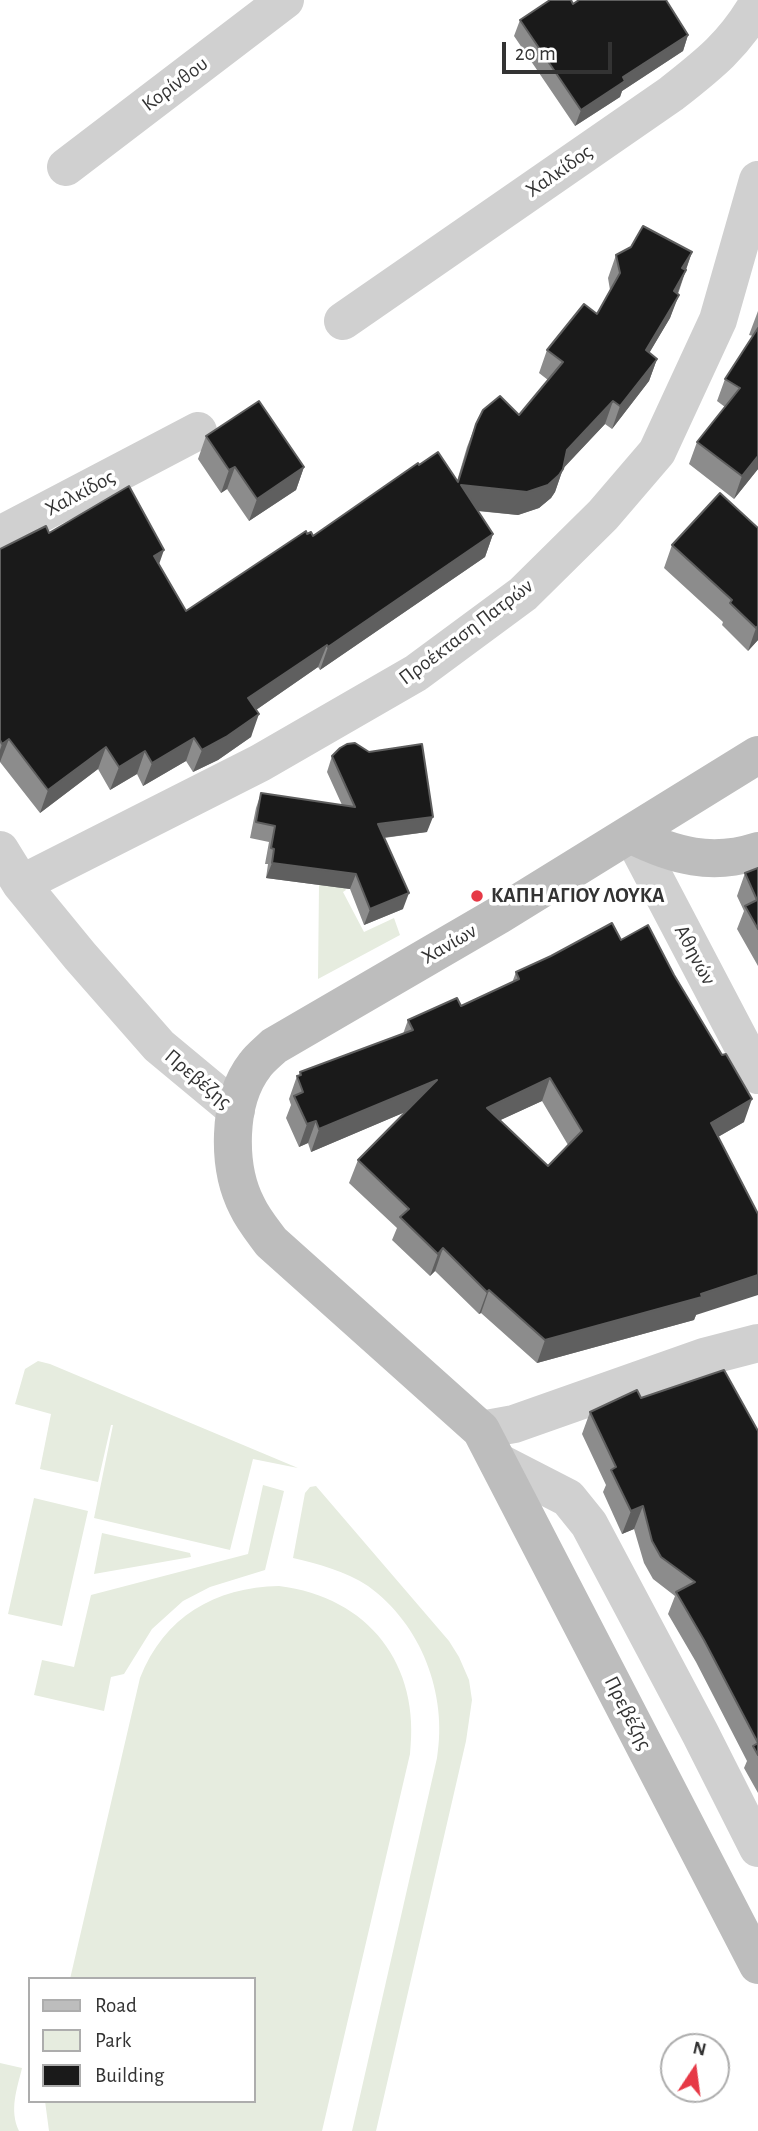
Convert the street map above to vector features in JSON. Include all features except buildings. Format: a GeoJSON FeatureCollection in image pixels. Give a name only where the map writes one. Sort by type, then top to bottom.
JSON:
{"type":"FeatureCollection","features":[{"type":"Feature","properties":{"kind":"street","name":"Κορίνθου"},"geometry":{"type":"LineString","coordinates":[[66,167],[285,0]]}},
{"type":"Feature","properties":{"kind":"street","name":"Χαλκίδος"},"geometry":{"type":"LineString","coordinates":[[343,321],[671,94],[719,55],[745,25],[758,3]]}},
{"type":"Feature","properties":{"kind":"street","name":"Προέκταση Πατρών"},"geometry":{"type":"LineString","coordinates":[[22,884],[284,750],[416,673],[523,594],[603,515],[657,452],[718,320],[758,180]]}},
{"type":"Feature","properties":{"kind":"street","name":"Χαλκίδος"},"geometry":{"type":"LineString","coordinates":[[0,535],[198,431]]}},
{"type":"Feature","properties":{"kind":"street","name":"Χανίων"},"geometry":{"type":"LineString","coordinates":[[236,1110],[254,1065],[275,1046],[632,835],[758,755]]}},
{"type":"Feature","properties":{"kind":"street"},"geometry":{"type":"LineString","coordinates":[[632,835],[663,851],[714,860],[740,857],[758,851]]}},
{"type":"Feature","properties":{"kind":"street","name":"Αθηνών"},"geometry":{"type":"LineString","coordinates":[[632,835],[758,1075]]}},
{"type":"Feature","properties":{"kind":"street","name":"Πρεβέζης"},"geometry":{"type":"LineString","coordinates":[[0,850],[22,884],[80,956],[159,1046],[236,1110],[233,1138],[235,1174],[247,1207],[271,1242],[490,1446],[568,1498],[589,1524],[701,1733],[758,1848]]}},
{"type":"Feature","properties":{"kind":"street"},"geometry":{"type":"LineString","coordinates":[[490,1446],[514,1424],[704,1357],[758,1343]]}},
{"type":"Feature","properties":{"kind":"street","name":"Πρεβέζης"},"geometry":{"type":"LineString","coordinates":[[490,1446],[758,1965]]}},
{"type":"Feature","properties":{"kind":"green space"},"geometry":{"type":"Polygon","coordinates":[[[319,885],[344,887],[346,890],[343,892],[364,932],[394,918],[400,935],[318,979],[319,885]]]}},
{"type":"Feature","properties":{"kind":"green space"},"geometry":{"type":"Polygon","coordinates":[[[38,1361],[298,1468],[253,1459],[230,1550],[94,1518],[113,1425],[98,1482],[40,1469],[51,1414],[15,1404],[25,1369],[38,1361]]]}},
{"type":"Feature","properties":{"kind":"green space"},"geometry":{"type":"Polygon","coordinates":[[[263,1485],[284,1491],[265,1570],[210,1587],[183,1601],[152,1629],[124,1674],[111,1677],[104,1711],[34,1695],[42,1660],[74,1667],[91,1595],[248,1554],[263,1485]]]}},
{"type":"Feature","properties":{"kind":"green space"},"geometry":{"type":"Polygon","coordinates":[[[316,1486],[449,1641],[469,1680],[472,1700],[466,1741],[376,2131],[352,2131],[437,1758],[438,1709],[434,1685],[416,1640],[387,1602],[351,1576],[293,1558],[305,1493],[310,1487],[316,1486]]]}},
{"type":"Feature","properties":{"kind":"green space"},"geometry":{"type":"Polygon","coordinates":[[[34,1498],[88,1511],[62,1626],[8,1614],[34,1498]]]}},
{"type":"Feature","properties":{"kind":"green space"},"geometry":{"type":"Polygon","coordinates":[[[102,1533],[190,1553],[191,1557],[94,1574],[102,1533]]]}},
{"type":"Feature","properties":{"kind":"green space"},"geometry":{"type":"Polygon","coordinates":[[[279,1586],[311,1593],[339,1604],[363,1621],[382,1641],[397,1665],[407,1692],[411,1722],[410,1754],[322,2131],[49,2131],[45,2103],[256,2103],[256,1977],[70,1977],[140,1678],[150,1657],[163,1638],[194,1610],[213,1599],[256,1588],[279,1586]]]}},
{"type":"Feature","properties":{"kind":"green space"},"geometry":{"type":"Polygon","coordinates":[[[0,2063],[22,2068],[14,2107],[19,2131],[0,2131],[0,2063]]]}},
{"type":"Feature","properties":{"kind":"place","name":"ΚΑΠΗ ΑΓΙΟΥ ΛΟΥΚΑ"},"geometry":{"type":"Point","coordinates":[477,896]}}]}
